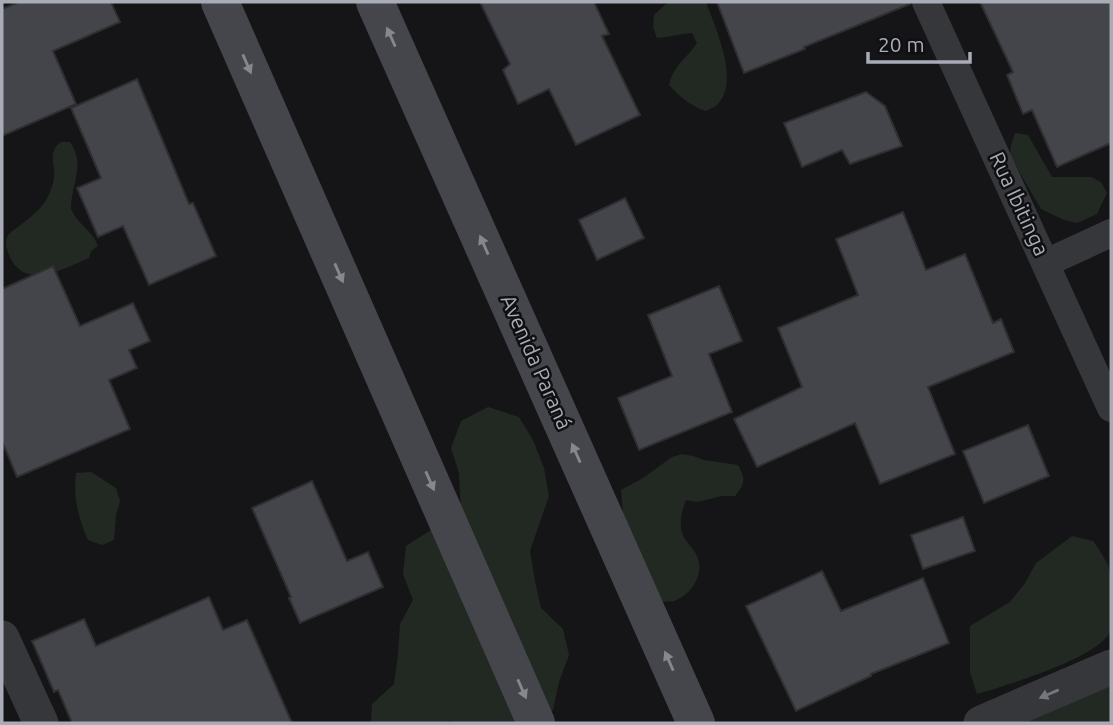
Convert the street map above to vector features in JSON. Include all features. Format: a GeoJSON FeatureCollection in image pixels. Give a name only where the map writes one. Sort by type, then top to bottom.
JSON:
{"type":"FeatureCollection","features":[{"type":"Feature","properties":{"kind":"main road"},"geometry":{"type":"LineString","coordinates":[[220,2],[536,723]]}},
{"type":"Feature","properties":{"kind":"main road","name":"Avenida Paraná"},"geometry":{"type":"LineString","coordinates":[[375,2],[696,723]]}},
{"type":"Feature","properties":{"kind":"street","name":"Rua Ibitinga"},"geometry":{"type":"LineString","coordinates":[[926,2],[1111,408]]}},
{"type":"Feature","properties":{"kind":"street"},"geometry":{"type":"LineString","coordinates":[[1046,262],[1111,233]]}},
{"type":"Feature","properties":{"kind":"street"},"geometry":{"type":"LineString","coordinates":[[2,639],[41,723]]}},
{"type":"Feature","properties":{"kind":"street"},"geometry":{"type":"LineString","coordinates":[[981,723],[1111,667]]}},
{"type":"Feature","properties":{"kind":"shaded area"},"geometry":{"type":"Polygon","coordinates":[[[668,2],[706,2],[715,26],[724,55],[727,84],[716,106],[706,111],[686,101],[669,85],[677,67],[697,43],[692,33],[657,38],[653,27],[654,15],[668,2]]]}},
{"type":"Feature","properties":{"kind":"shaded area"},"geometry":{"type":"Polygon","coordinates":[[[1015,133],[1028,135],[1052,177],[1091,177],[1101,182],[1107,193],[1097,214],[1077,223],[1041,209],[1010,156],[1015,133]]]}},
{"type":"Feature","properties":{"kind":"shaded area"},"geometry":{"type":"Polygon","coordinates":[[[61,142],[70,142],[77,159],[71,209],[98,246],[91,251],[89,258],[57,271],[35,275],[16,266],[6,247],[6,239],[37,212],[47,198],[54,178],[54,151],[61,142]]]}},
{"type":"Feature","properties":{"kind":"shaded area"},"geometry":{"type":"Polygon","coordinates":[[[488,407],[519,417],[533,440],[544,468],[549,496],[530,551],[541,608],[563,629],[569,655],[553,710],[531,723],[371,723],[372,704],[394,684],[400,624],[413,600],[403,574],[406,546],[431,530],[462,532],[459,473],[451,448],[461,421],[488,407]]]}},
{"type":"Feature","properties":{"kind":"shaded area"},"geometry":{"type":"Polygon","coordinates":[[[682,454],[738,465],[743,481],[735,496],[698,502],[686,500],[681,516],[681,529],[697,556],[698,576],[686,594],[674,601],[663,602],[624,525],[621,490],[672,457],[682,454]]]}},
{"type":"Feature","properties":{"kind":"shaded area"},"geometry":{"type":"Polygon","coordinates":[[[91,472],[116,488],[120,501],[114,540],[102,545],[88,540],[76,499],[76,473],[91,472]]]}},
{"type":"Feature","properties":{"kind":"shaded area"},"geometry":{"type":"Polygon","coordinates":[[[1072,536],[1093,541],[1109,569],[1112,619],[1111,629],[1105,639],[1052,669],[977,694],[970,672],[970,626],[1010,602],[1036,563],[1072,536]]]}},
{"type":"Feature","properties":{"kind":"shaded area"},"geometry":{"type":"Polygon","coordinates":[[[1111,682],[1111,723],[1019,723],[1111,682]]]}},
{"type":"Feature","properties":{"kind":"building"},"geometry":{"type":"Polygon","coordinates":[[[19,2],[111,2],[120,22],[53,51],[76,104],[2,136],[2,9],[19,2]]]}},
{"type":"Feature","properties":{"kind":"building"},"geometry":{"type":"Polygon","coordinates":[[[480,2],[594,2],[609,34],[602,36],[640,115],[576,145],[549,89],[518,104],[503,70],[510,64],[480,2]]]}},
{"type":"Feature","properties":{"kind":"building"},"geometry":{"type":"Polygon","coordinates":[[[717,2],[910,2],[910,4],[744,73],[717,2]]]}},
{"type":"Feature","properties":{"kind":"building"},"geometry":{"type":"Polygon","coordinates":[[[980,2],[1111,2],[1111,143],[1057,167],[1032,110],[1023,114],[1007,75],[1013,72],[980,2]]]}},
{"type":"Feature","properties":{"kind":"building"},"geometry":{"type":"Polygon","coordinates":[[[137,79],[189,204],[193,203],[216,256],[149,285],[123,226],[98,237],[77,188],[101,178],[71,108],[137,79]]]}},
{"type":"Feature","properties":{"kind":"building"},"geometry":{"type":"Polygon","coordinates":[[[866,92],[885,106],[902,146],[850,164],[842,150],[802,167],[784,123],[866,92]]]}},
{"type":"Feature","properties":{"kind":"building"},"geometry":{"type":"Polygon","coordinates":[[[625,198],[644,238],[597,260],[579,220],[625,198]]]}},
{"type":"Feature","properties":{"kind":"building"},"geometry":{"type":"Polygon","coordinates":[[[903,212],[926,270],[965,254],[993,323],[1001,319],[1014,352],[928,387],[955,454],[880,484],[855,423],[757,467],[734,419],[802,387],[778,328],[858,295],[836,239],[903,212]]]}},
{"type":"Feature","properties":{"kind":"building"},"geometry":{"type":"Polygon","coordinates":[[[53,266],[80,326],[133,303],[150,341],[129,350],[137,368],[109,380],[130,429],[17,477],[2,441],[2,289],[53,266]]]}},
{"type":"Feature","properties":{"kind":"building"},"geometry":{"type":"Polygon","coordinates":[[[719,286],[742,341],[709,354],[732,412],[639,450],[618,398],[672,376],[648,315],[719,286]]]}},
{"type":"Feature","properties":{"kind":"building"},"geometry":{"type":"Polygon","coordinates":[[[1028,425],[1049,476],[984,503],[963,451],[1028,425]]]}},
{"type":"Feature","properties":{"kind":"building"},"geometry":{"type":"Polygon","coordinates":[[[312,481],[347,561],[368,552],[383,587],[300,623],[252,508],[312,481]]]}},
{"type":"Feature","properties":{"kind":"building"},"geometry":{"type":"Polygon","coordinates":[[[963,517],[975,551],[923,569],[911,535],[963,517]]]}},
{"type":"Feature","properties":{"kind":"building"},"geometry":{"type":"Polygon","coordinates":[[[822,571],[841,611],[923,578],[949,643],[871,674],[796,711],[746,606],[822,571]]]}},
{"type":"Feature","properties":{"kind":"building"},"geometry":{"type":"Polygon","coordinates":[[[209,597],[223,630],[247,620],[292,723],[72,723],[58,690],[54,692],[32,641],[84,619],[96,646],[209,597]]]}}]}
